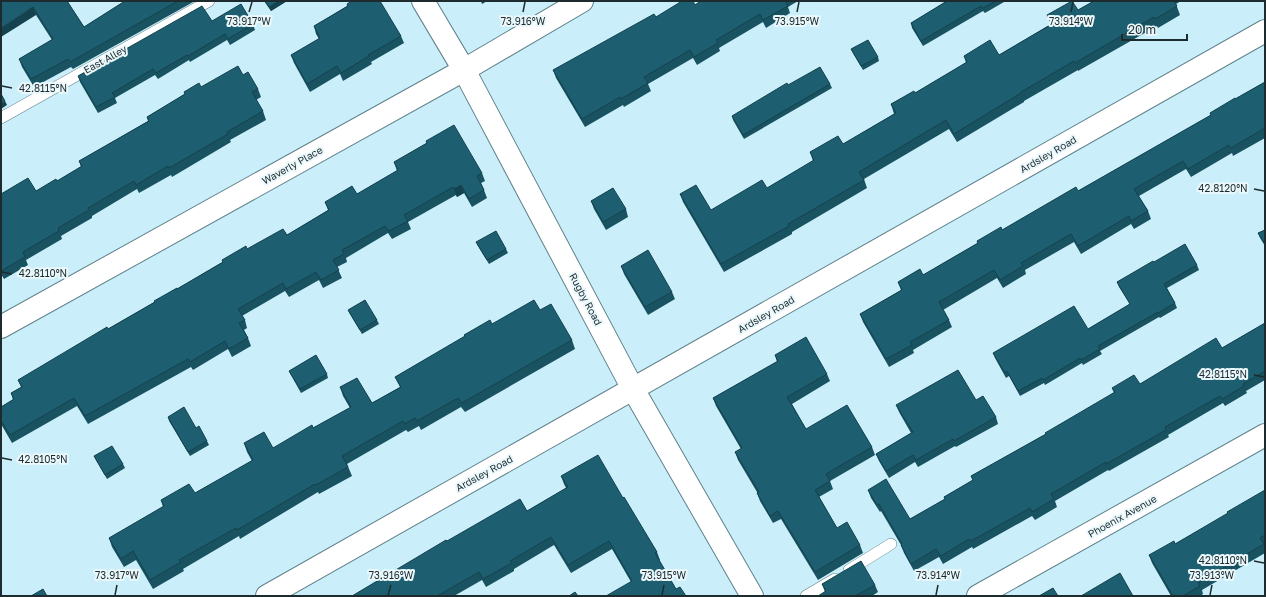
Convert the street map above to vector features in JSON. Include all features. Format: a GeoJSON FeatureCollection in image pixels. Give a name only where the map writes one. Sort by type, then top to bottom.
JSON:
{"type":"FeatureCollection","features":[{"type":"Feature","properties":{"kind":"street","name":"Rugby Road"},"geometry":{"type":"LineString","coordinates":[[423,1],[464,70],[633,389],[752,596]]}},
{"type":"Feature","properties":{"kind":"street","name":"Waverly Place"},"geometry":{"type":"LineString","coordinates":[[1,327],[464,70],[582,1]]}},
{"type":"Feature","properties":{"kind":"street","name":"Ardsley Road"},"geometry":{"type":"LineString","coordinates":[[267,596],[1265,31]]}},
{"type":"Feature","properties":{"kind":"street","name":"Phoenix Avenue"},"geometry":{"type":"LineString","coordinates":[[978,596],[1265,435]]}},
{"type":"Feature","properties":{"kind":"lane","name":"East Alley"},"geometry":{"type":"LineString","coordinates":[[1,118],[209,1]]}},
{"type":"Feature","properties":{"kind":"lane"},"geometry":{"type":"LineString","coordinates":[[806,596],[891,544]]}},
{"type":"Feature","properties":{"kind":"building"},"geometry":{"type":"Polygon","coordinates":[[[1,1],[67,1],[84,27],[125,1],[178,1],[70,62],[68,59],[31,79],[19,59],[53,39],[33,7],[1,28],[1,1]]]}},
{"type":"Feature","properties":{"kind":"building"},"geometry":{"type":"Polygon","coordinates":[[[265,1],[279,1],[269,7],[265,1]]]}},
{"type":"Feature","properties":{"kind":"building"},"geometry":{"type":"Polygon","coordinates":[[[352,1],[380,1],[401,36],[341,73],[337,66],[307,84],[291,55],[320,38],[314,26],[348,6],[347,4],[352,1]]]}},
{"type":"Feature","properties":{"kind":"building"},"geometry":{"type":"Polygon","coordinates":[[[682,1],[693,1],[695,5],[701,1],[785,1],[788,6],[763,20],[760,14],[716,40],[718,43],[694,57],[690,50],[644,77],[648,83],[582,119],[553,70],[654,14],[656,17],[682,1]]]}},
{"type":"Feature","properties":{"kind":"building"},"geometry":{"type":"Polygon","coordinates":[[[947,1],[996,1],[983,8],[981,6],[921,41],[911,23],[947,1]]]}},
{"type":"Feature","properties":{"kind":"building"},"geometry":{"type":"Polygon","coordinates":[[[1072,1],[1078,10],[1094,1],[1174,1],[1177,6],[1155,19],[1154,17],[1075,63],[1074,61],[954,134],[946,120],[859,172],[864,180],[788,224],[789,226],[721,264],[680,194],[696,185],[711,210],[762,180],[767,188],[814,160],[810,152],[838,136],[843,144],[896,113],[891,104],[914,91],[915,93],[967,62],[964,56],[990,40],[999,55],[1052,24],[1047,15],[1072,1]]]}},
{"type":"Feature","properties":{"kind":"building"},"geometry":{"type":"Polygon","coordinates":[[[241,4],[253,24],[228,39],[225,34],[156,73],[153,69],[112,93],[115,97],[96,107],[78,76],[202,6],[212,21],[241,4]]]}},
{"type":"Feature","properties":{"kind":"building"},"geometry":{"type":"Polygon","coordinates":[[[868,40],[878,57],[861,66],[851,49],[868,40]]]}},
{"type":"Feature","properties":{"kind":"building"},"geometry":{"type":"Polygon","coordinates":[[[238,66],[243,75],[248,72],[258,89],[252,92],[263,111],[227,132],[228,134],[169,168],[168,166],[136,185],[134,181],[88,208],[89,210],[58,228],[59,231],[23,252],[25,257],[1,271],[1,194],[28,178],[36,191],[56,179],[57,181],[82,166],[79,161],[149,121],[147,117],[185,94],[184,92],[199,83],[201,87],[238,66]]]}},
{"type":"Feature","properties":{"kind":"building"},"geometry":{"type":"Polygon","coordinates":[[[820,67],[830,84],[743,135],[732,116],[787,83],[788,85],[820,67]]]}},
{"type":"Feature","properties":{"kind":"building"},"geometry":{"type":"Polygon","coordinates":[[[1265,82],[1265,128],[1231,148],[1229,145],[1188,169],[1183,161],[1134,189],[1148,211],[1131,221],[1129,216],[1078,246],[1071,234],[1021,263],[1023,266],[1000,280],[994,270],[939,302],[949,320],[910,342],[912,345],[886,359],[860,314],[902,290],[898,282],[920,269],[923,275],[978,243],[977,241],[1001,227],[1002,230],[1076,187],[1078,191],[1211,115],[1210,113],[1265,82]]]}},
{"type":"Feature","properties":{"kind":"building"},"geometry":{"type":"Polygon","coordinates":[[[1,94],[5,101],[1,104],[1,94]]]}},
{"type":"Feature","properties":{"kind":"building"},"geometry":{"type":"Polygon","coordinates":[[[454,125],[482,173],[477,176],[484,190],[469,199],[461,185],[454,189],[453,187],[404,215],[408,221],[389,231],[385,226],[342,250],[344,254],[333,260],[339,270],[321,280],[316,272],[286,289],[283,283],[238,309],[245,320],[239,323],[248,338],[229,349],[225,341],[190,362],[188,359],[85,416],[74,398],[10,435],[1,421],[1,407],[14,399],[11,393],[22,387],[18,380],[107,327],[108,329],[155,302],[154,301],[223,262],[222,260],[246,246],[247,249],[283,229],[287,235],[329,210],[325,202],[352,186],[357,194],[398,170],[394,162],[454,125]]]}},
{"type":"Feature","properties":{"kind":"building"},"geometry":{"type":"Polygon","coordinates":[[[613,188],[626,209],[603,222],[591,201],[613,188]]]}},
{"type":"Feature","properties":{"kind":"building"},"geometry":{"type":"Polygon","coordinates":[[[1265,230],[1265,244],[1258,233],[1265,230]]]}},
{"type":"Feature","properties":{"kind":"building"},"geometry":{"type":"Polygon","coordinates":[[[496,231],[506,249],[487,260],[476,242],[496,231]]]}},
{"type":"Feature","properties":{"kind":"building"},"geometry":{"type":"Polygon","coordinates":[[[1185,244],[1197,265],[1164,284],[1175,303],[1098,346],[1100,349],[1081,360],[1080,358],[1043,380],[1042,378],[1018,391],[1007,371],[1005,373],[993,353],[1074,306],[1088,329],[1130,304],[1117,282],[1185,244]]]}},
{"type":"Feature","properties":{"kind":"building"},"geometry":{"type":"Polygon","coordinates":[[[648,250],[672,292],[645,307],[621,266],[648,250]]]}},
{"type":"Feature","properties":{"kind":"building"},"geometry":{"type":"Polygon","coordinates":[[[365,300],[377,320],[360,330],[348,310],[365,300]]]}},
{"type":"Feature","properties":{"kind":"building"},"geometry":{"type":"Polygon","coordinates":[[[534,300],[540,310],[551,304],[572,340],[462,403],[458,398],[417,421],[415,418],[405,424],[403,421],[342,456],[348,467],[316,485],[315,484],[237,530],[236,528],[179,560],[181,562],[150,580],[133,551],[121,559],[109,538],[164,506],[161,500],[189,484],[195,493],[253,460],[244,443],[264,432],[273,448],[312,425],[313,428],[351,407],[340,387],[357,378],[372,403],[401,387],[395,377],[490,320],[492,324],[534,300]]]}},
{"type":"Feature","properties":{"kind":"building"},"geometry":{"type":"Polygon","coordinates":[[[1265,323],[1265,371],[1222,399],[1220,396],[1165,427],[1166,430],[1106,464],[1106,462],[1051,494],[1054,499],[1032,512],[1030,508],[971,541],[969,539],[941,556],[936,549],[911,564],[901,545],[902,544],[879,504],[877,505],[868,490],[886,479],[910,519],[945,499],[944,497],[973,480],[971,476],[1046,434],[1045,433],[1115,392],[1112,388],[1134,375],[1140,384],[1216,338],[1222,348],[1265,323]]]}},
{"type":"Feature","properties":{"kind":"building"},"geometry":{"type":"Polygon","coordinates":[[[806,337],[827,374],[787,397],[806,429],[847,405],[872,447],[826,474],[830,481],[815,490],[837,528],[847,522],[860,545],[815,572],[778,511],[770,516],[757,493],[759,492],[735,452],[742,448],[713,398],[778,361],[775,355],[806,337]]]}},
{"type":"Feature","properties":{"kind":"building"},"geometry":{"type":"Polygon","coordinates":[[[316,355],[327,374],[300,389],[289,371],[316,355]]]}},
{"type":"Feature","properties":{"kind":"building"},"geometry":{"type":"Polygon","coordinates":[[[958,370],[976,400],[983,396],[996,417],[954,441],[953,439],[916,460],[913,455],[886,471],[876,454],[913,432],[896,405],[958,370]]]}},
{"type":"Feature","properties":{"kind":"building"},"geometry":{"type":"Polygon","coordinates":[[[184,407],[196,428],[199,426],[207,441],[188,452],[168,417],[184,407]]]}},
{"type":"Feature","properties":{"kind":"building"},"geometry":{"type":"Polygon","coordinates":[[[112,446],[123,464],[105,475],[94,456],[112,446]]]}},
{"type":"Feature","properties":{"kind":"building"},"geometry":{"type":"Polygon","coordinates":[[[598,455],[657,552],[655,553],[676,589],[680,587],[686,596],[606,596],[632,581],[609,541],[568,565],[551,537],[510,561],[512,563],[483,579],[479,572],[437,596],[352,596],[446,540],[447,541],[520,499],[527,511],[568,487],[561,476],[598,455]]]}},
{"type":"Feature","properties":{"kind":"building"},"geometry":{"type":"Polygon","coordinates":[[[1265,490],[1265,535],[1260,538],[1264,544],[1198,583],[1200,586],[1183,596],[1173,596],[1149,555],[1174,541],[1175,544],[1265,490]]]}},
{"type":"Feature","properties":{"kind":"building"},"geometry":{"type":"Polygon","coordinates":[[[861,561],[875,585],[855,596],[820,595],[826,591],[822,584],[861,561]]]}},
{"type":"Feature","properties":{"kind":"building"},"geometry":{"type":"Polygon","coordinates":[[[1120,573],[1133,596],[1081,596],[1120,573]]]}},
{"type":"Feature","properties":{"kind":"building"},"geometry":{"type":"Polygon","coordinates":[[[1053,588],[1058,596],[1039,596],[1053,588]]]}},
{"type":"Feature","properties":{"kind":"building"},"geometry":{"type":"Polygon","coordinates":[[[43,589],[47,596],[31,596],[43,589]]]}},
{"type":"Feature","properties":{"kind":"building"},"geometry":{"type":"Polygon","coordinates":[[[575,592],[578,596],[569,596],[575,592]]]}}]}
